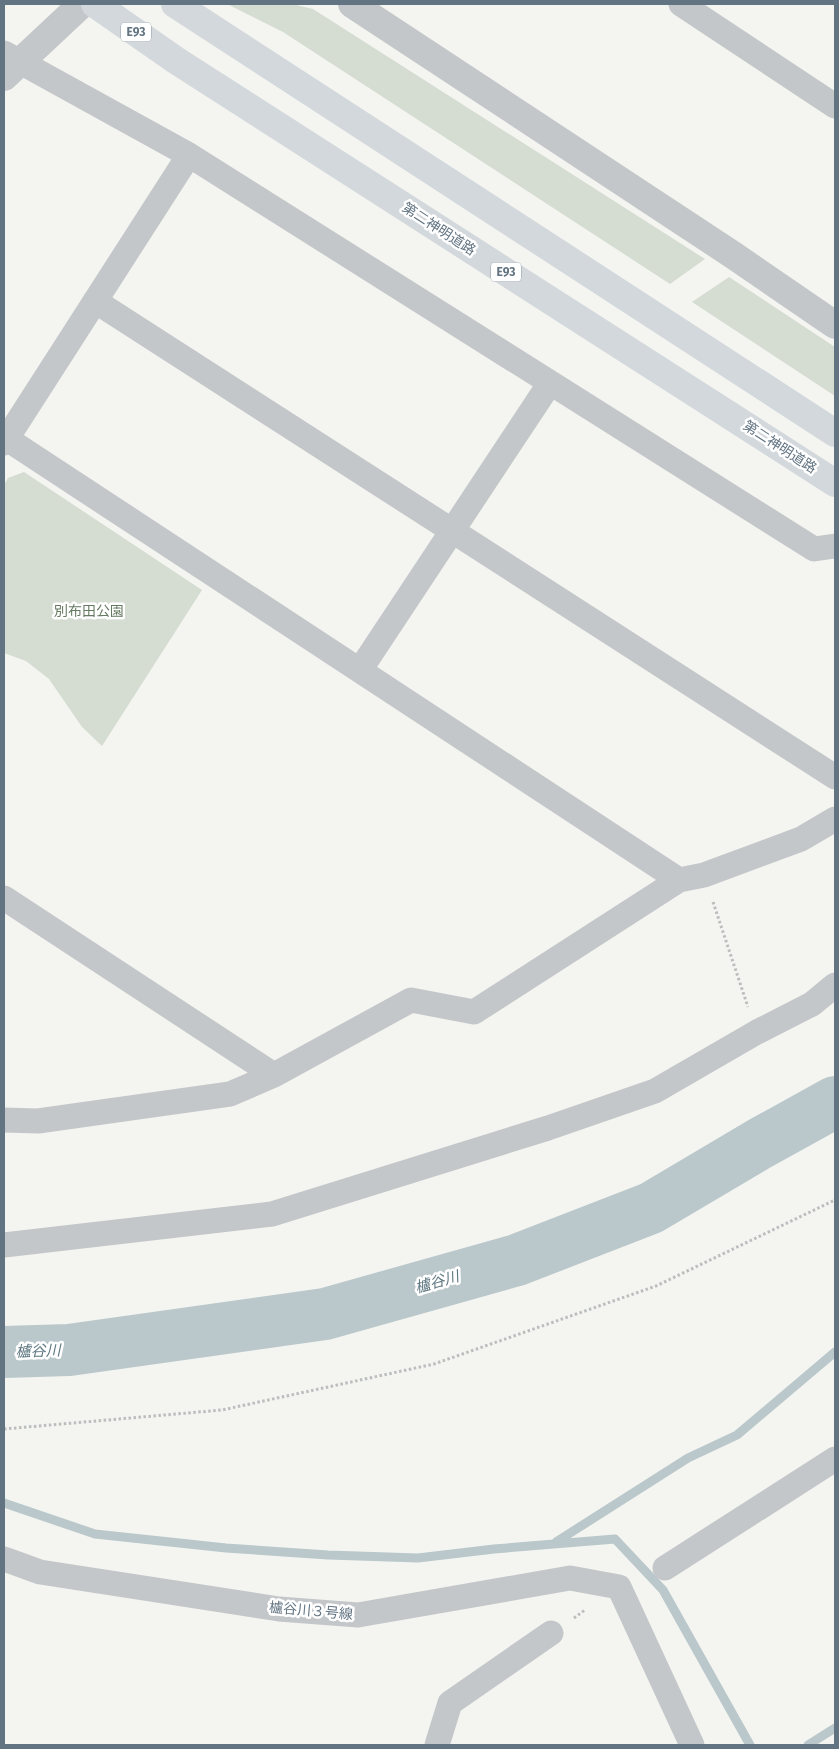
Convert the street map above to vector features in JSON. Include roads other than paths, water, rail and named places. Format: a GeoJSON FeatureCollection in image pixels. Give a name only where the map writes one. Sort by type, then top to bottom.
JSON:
{"type":"FeatureCollection","features":[{"type":"Feature","properties":{"kind":"highway","name":"第二神明道路"},"geometry":{"type":"LineString","coordinates":[[95,4],[177,61],[835,483]]}},
{"type":"Feature","properties":{"kind":"highway"},"geometry":{"type":"LineString","coordinates":[[175,4],[835,433]]}},
{"type":"Feature","properties":{"kind":"street"},"geometry":{"type":"LineString","coordinates":[[82,4],[9,64],[189,155],[814,549],[835,546]]}},
{"type":"Feature","properties":{"kind":"street"},"geometry":{"type":"LineString","coordinates":[[352,4],[733,255],[835,325]]}},
{"type":"Feature","properties":{"kind":"street"},"geometry":{"type":"LineString","coordinates":[[681,4],[835,106]]}},
{"type":"Feature","properties":{"kind":"street"},"geometry":{"type":"LineString","coordinates":[[189,155],[5,440],[679,880]]}},
{"type":"Feature","properties":{"kind":"street"},"geometry":{"type":"LineString","coordinates":[[95,301],[835,777]]}},
{"type":"Feature","properties":{"kind":"street"},"geometry":{"type":"LineString","coordinates":[[360,670],[550,383]]}},
{"type":"Feature","properties":{"kind":"street"},"geometry":{"type":"LineString","coordinates":[[4,1120],[38,1121],[230,1094],[274,1075],[411,1000],[474,1012],[679,880],[704,875],[801,839],[835,819]]}},
{"type":"Feature","properties":{"kind":"street"},"geometry":{"type":"LineString","coordinates":[[4,898],[274,1075]]}},
{"type":"Feature","properties":{"kind":"street"},"geometry":{"type":"LineString","coordinates":[[4,1245],[272,1214],[548,1128],[655,1091],[757,1032],[812,1004],[835,985]]}},
{"type":"Feature","properties":{"kind":"street"},"geometry":{"type":"LineString","coordinates":[[665,1568],[835,1459]]}},
{"type":"Feature","properties":{"kind":"street","name":"櫨谷川３号線"},"geometry":{"type":"LineString","coordinates":[[4,1559],[40,1572],[279,1609],[358,1615],[570,1578],[619,1587],[692,1745]]}},
{"type":"Feature","properties":{"kind":"street"},"geometry":{"type":"LineString","coordinates":[[437,1745],[450,1704],[551,1633]]}},
{"type":"Feature","properties":{"kind":"waterway","name":"櫨谷川"},"geometry":{"type":"LineString","coordinates":[[4,1352],[69,1350],[325,1314],[517,1260],[651,1208],[759,1144],[835,1102]]}},
{"type":"Feature","properties":{"kind":"waterway"},"geometry":{"type":"LineString","coordinates":[[556,1542],[688,1458],[737,1435],[835,1352]]}},
{"type":"Feature","properties":{"kind":"waterway"},"geometry":{"type":"LineString","coordinates":[[4,1503],[95,1534],[226,1548],[328,1555],[418,1558],[494,1549],[615,1539],[663,1590],[750,1745]]}},
{"type":"Feature","properties":{"kind":"waterway"},"geometry":{"type":"LineString","coordinates":[[808,1745],[835,1728]]}},
{"type":"Feature","properties":{"kind":"park label","name":"別布田公園"},"geometry":{"type":"Point","coordinates":[89,611]}}]}
